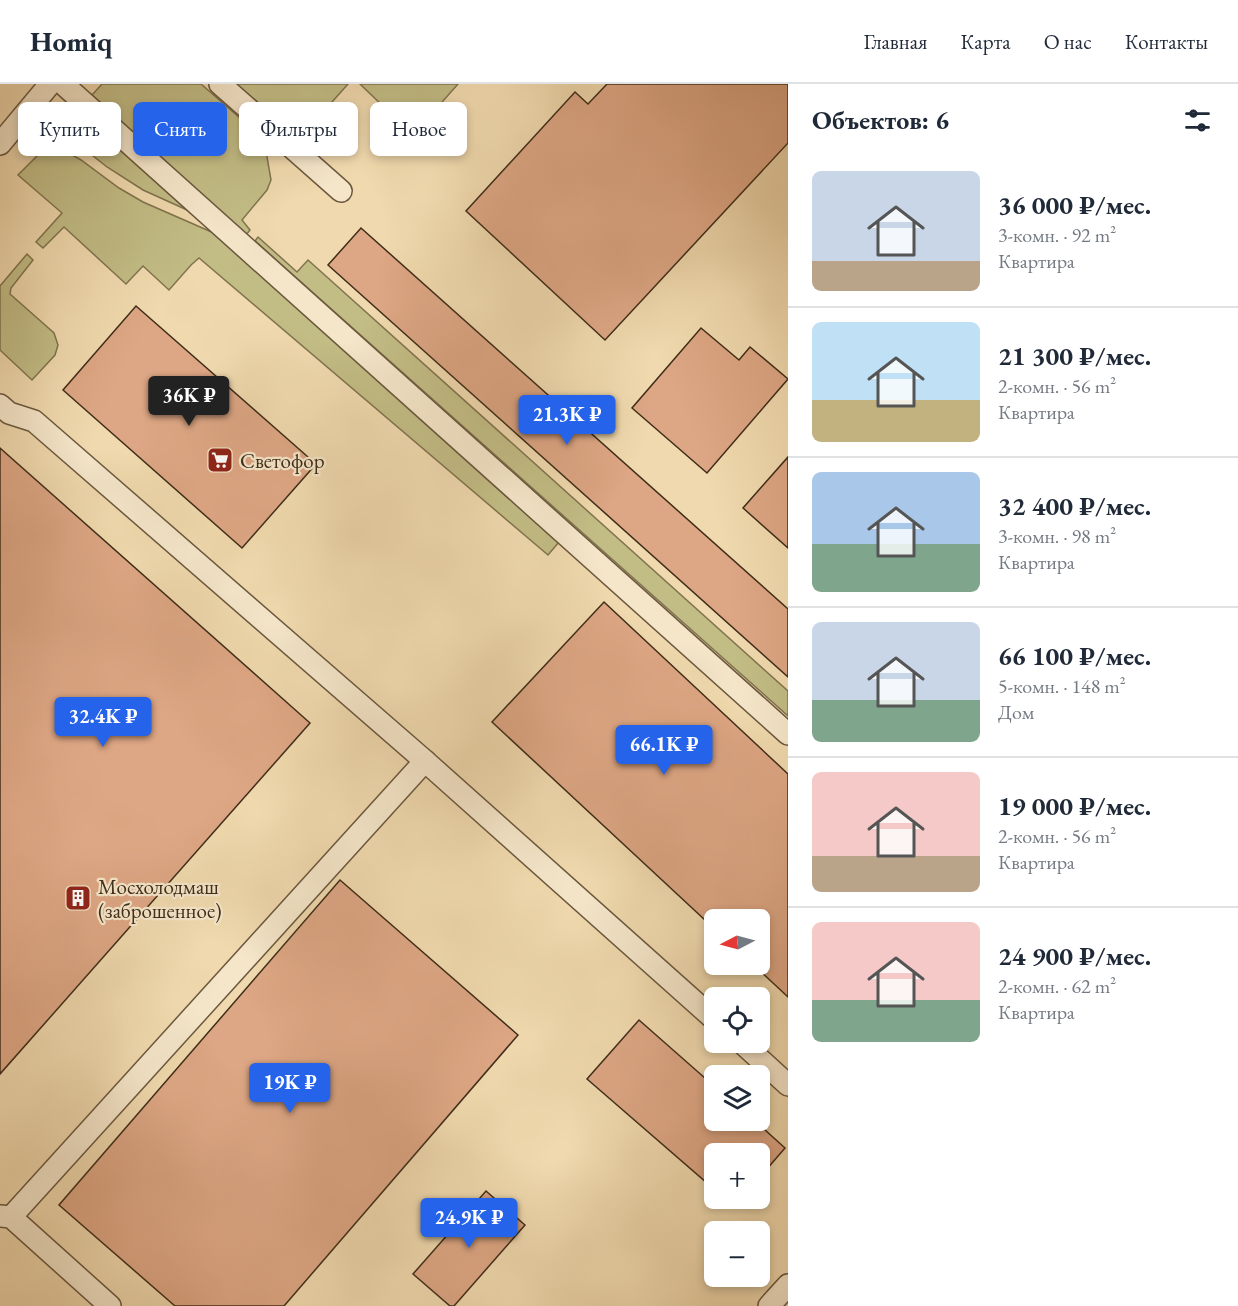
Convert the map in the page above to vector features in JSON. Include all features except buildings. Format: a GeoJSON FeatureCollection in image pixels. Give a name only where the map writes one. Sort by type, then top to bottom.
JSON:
{"type":"FeatureCollection","features":[{"type":"Feature","properties":{"kind":"street"},"geometry":{"type":"LineString","coordinates":[[0,144],[50,84]]}},
{"type":"Feature","properties":{"kind":"street"},"geometry":{"type":"LineString","coordinates":[[63,84],[788,734]]}},
{"type":"Feature","properties":{"kind":"street"},"geometry":{"type":"LineString","coordinates":[[220,84],[342,191]]}},
{"type":"Feature","properties":{"kind":"street"},"geometry":{"type":"LineString","coordinates":[[3,413],[34,421],[425,761],[704,1010]]}},
{"type":"Feature","properties":{"kind":"street"},"geometry":{"type":"LineString","coordinates":[[110,1306],[5,1216],[425,761]]}},
{"type":"Feature","properties":{"kind":"street"},"geometry":{"type":"LineString","coordinates":[[753,1053],[788,1085]]}},
{"type":"Feature","properties":{"kind":"street"},"geometry":{"type":"LineString","coordinates":[[769,1306],[788,1285]]}},
{"type":"Feature","properties":{"kind":"shaded area"},"geometry":{"type":"Polygon","coordinates":[[[102,84],[201,84],[222,102],[133,102],[133,132],[121,121],[121,102],[100,102],[92,95],[102,84]]]}},
{"type":"Feature","properties":{"kind":"shaded area"},"geometry":{"type":"Polygon","coordinates":[[[235,84],[348,84],[332,102],[257,102],[235,84]]]}},
{"type":"Feature","properties":{"kind":"shaded area"},"geometry":{"type":"Polygon","coordinates":[[[360,84],[458,84],[442,102],[379,102],[360,84]]]}},
{"type":"Feature","properties":{"kind":"shaded area"},"geometry":{"type":"Polygon","coordinates":[[[227,107],[239,117],[239,156],[267,156],[271,180],[267,190],[242,220],[250,230],[246,235],[159,156],[227,156],[227,107]]]}},
{"type":"Feature","properties":{"kind":"shaded area"},"geometry":{"type":"Polygon","coordinates":[[[121,145],[196,214],[143,190],[93,156],[121,156],[121,145]]]}},
{"type":"Feature","properties":{"kind":"shaded area"},"geometry":{"type":"Polygon","coordinates":[[[37,156],[74,156],[143,202],[223,237],[559,542],[548,555],[199,258],[169,290],[143,266],[126,284],[64,227],[43,248],[36,242],[62,213],[18,175],[37,156]]]}},
{"type":"Feature","properties":{"kind":"shaded area"},"geometry":{"type":"Polygon","coordinates":[[[258,237],[297,272],[308,260],[788,691],[788,716],[255,241],[258,237]]]}},
{"type":"Feature","properties":{"kind":"shaded area"},"geometry":{"type":"Polygon","coordinates":[[[27,254],[33,260],[11,288],[10,294],[54,333],[58,345],[55,355],[32,380],[0,350],[0,286],[27,254]]]}},
{"type":"Feature","properties":{"kind":"place","name":"Светофор"},"geometry":{"type":"Point","coordinates":[220,460]}},
{"type":"Feature","properties":{"kind":"place","name":"Мосхолодмаш (заброшенное)"},"geometry":{"type":"Point","coordinates":[78,898]}}]}
